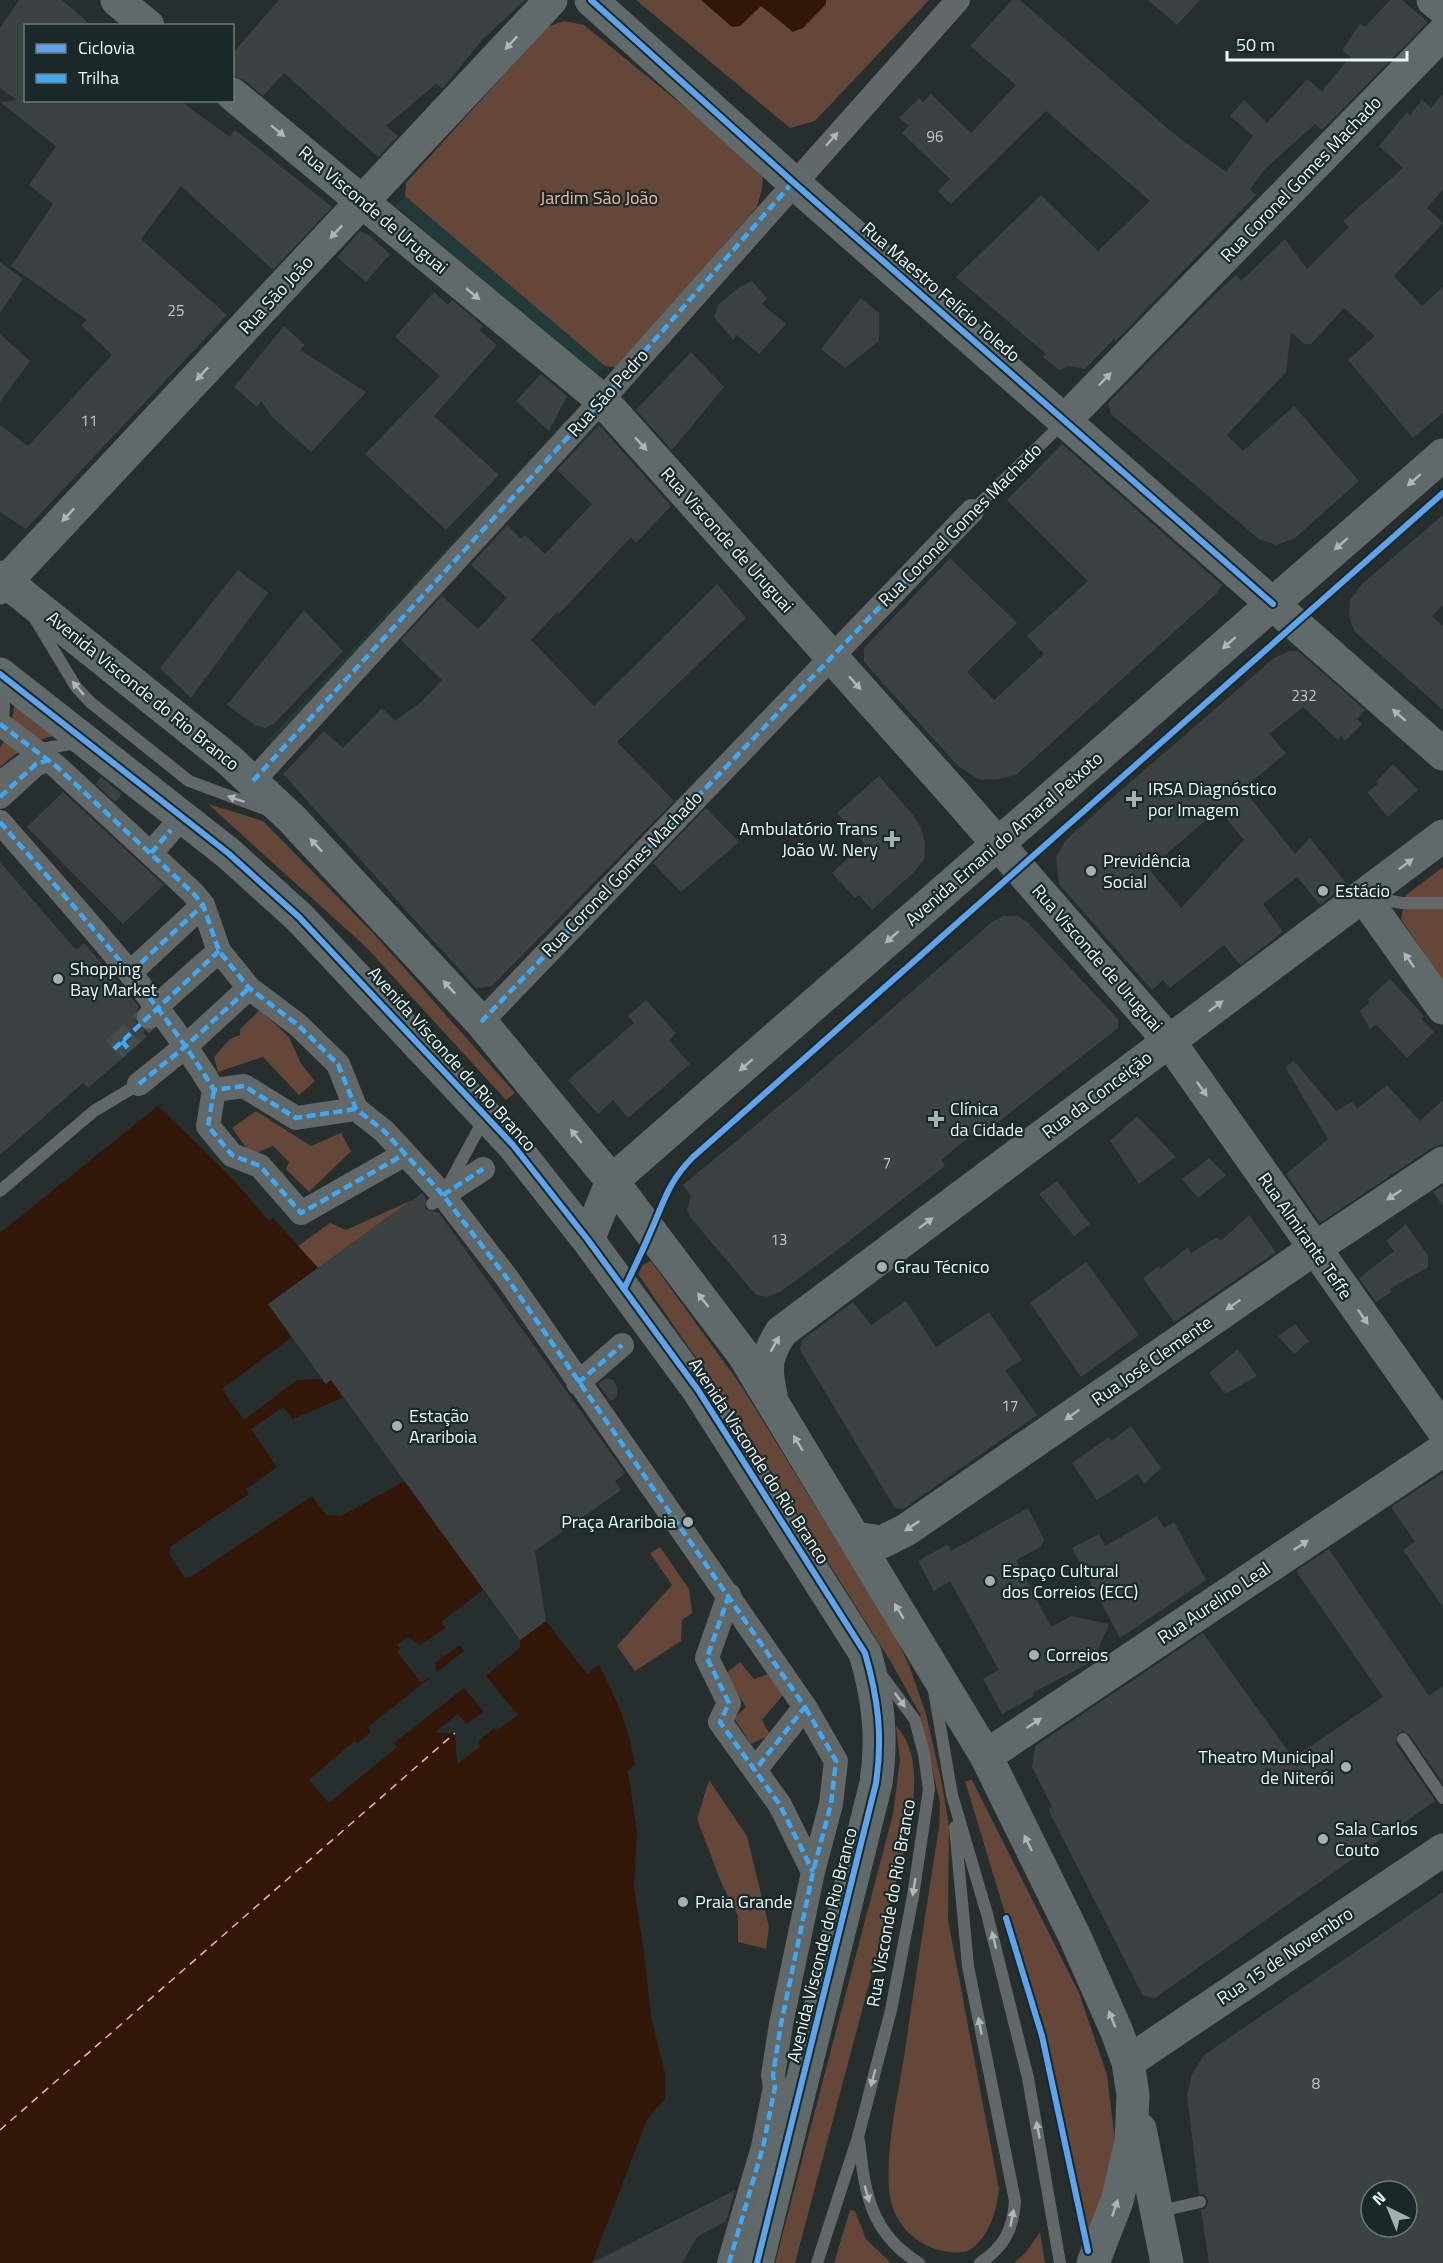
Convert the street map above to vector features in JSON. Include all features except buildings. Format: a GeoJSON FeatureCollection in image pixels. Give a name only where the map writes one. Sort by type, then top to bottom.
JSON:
{"type":"FeatureCollection","features":[{"type":"Feature","properties":{"kind":"street"},"geometry":{"type":"LineString","coordinates":[[117,0],[146,24]]}},
{"type":"Feature","properties":{"kind":"street","name":"Rua São João"},"geometry":{"type":"LineString","coordinates":[[6,584],[551,0]]}},
{"type":"Feature","properties":{"kind":"street","name":"Rua Maestro Felício Toledo"},"geometry":{"type":"LineString","coordinates":[[591,0],[793,182],[1443,753]]}},
{"type":"Feature","properties":{"kind":"street","name":"Rua São Pedro"},"geometry":{"type":"LineString","coordinates":[[253,782],[602,400],[793,182],[958,0]]}},
{"type":"Feature","properties":{"kind":"street"},"geometry":{"type":"LineString","coordinates":[[1433,0],[1443,8]]}},
{"type":"Feature","properties":{"kind":"street","name":"Rua Coronel Gomes Machado"},"geometry":{"type":"LineString","coordinates":[[1065,421],[1443,33]]}},
{"type":"Feature","properties":{"kind":"street","name":"Rua Visconde de Uruguai"},"geometry":{"type":"LineString","coordinates":[[234,96],[602,400],[831,655],[1169,1041]]}},
{"type":"Feature","properties":{"kind":"street","name":"Avenida Ernani do Amaral Peixoto"},"geometry":{"type":"LineString","coordinates":[[588,1240],[612,1181],[1443,455]]}},
{"type":"Feature","properties":{"kind":"street","name":"Rua Coronel Gomes Machado"},"geometry":{"type":"LineString","coordinates":[[482,1022],[831,655],[972,511]]}},
{"type":"Feature","properties":{"kind":"street","name":"Avenida Visconde do Rio Branco"},"geometry":{"type":"LineString","coordinates":[[6,584],[253,782],[291,818],[482,1022],[612,1181],[723,1325],[772,1400],[986,1755],[1105,2001],[1128,2062],[1133,2095],[1131,2142],[1125,2172],[1093,2263]]}},
{"type":"Feature","properties":{"kind":"street","name":"Avenida Visconde do Rio Branco"},"geometry":{"type":"LineString","coordinates":[[1,675],[228,853],[299,917],[513,1145],[588,1240],[698,1390],[864,1653],[876,1690],[879,1712],[880,1750],[876,1783],[757,2263]]}},
{"type":"Feature","properties":{"kind":"street"},"geometry":{"type":"LineString","coordinates":[[1,727],[41,755],[151,853],[203,905],[219,951],[249,988],[298,1025],[338,1064],[356,1109],[384,1131],[405,1154],[438,1200],[507,1278],[578,1383],[729,1595],[805,1707],[836,1761],[831,1804],[813,1872],[778,2043],[773,2075],[775,2087],[762,2147],[729,2263]]}},
{"type":"Feature","properties":{"kind":"street"},"geometry":{"type":"LineString","coordinates":[[0,796],[36,765],[41,755]]}},
{"type":"Feature","properties":{"kind":"street"},"geometry":{"type":"LineString","coordinates":[[0,822],[131,972],[153,1012],[186,1046],[214,1090],[208,1126],[232,1155],[260,1166],[301,1213],[405,1154]]}},
{"type":"Feature","properties":{"kind":"street"},"geometry":{"type":"LineString","coordinates":[[151,853],[171,830]]}},
{"type":"Feature","properties":{"kind":"street","name":"Rua da Conceição"},"geometry":{"type":"LineString","coordinates":[[772,1400],[765,1368],[771,1349],[781,1332],[1443,836]]}},
{"type":"Feature","properties":{"kind":"street"},"geometry":{"type":"LineString","coordinates":[[1363,896],[1443,1008]]}},
{"type":"Feature","properties":{"kind":"street"},"geometry":{"type":"LineString","coordinates":[[131,972],[203,905]]}},
{"type":"Feature","properties":{"kind":"street"},"geometry":{"type":"LineString","coordinates":[[153,1012],[219,951]]}},
{"type":"Feature","properties":{"kind":"street"},"geometry":{"type":"LineString","coordinates":[[139,1084],[186,1046],[249,988]]}},
{"type":"Feature","properties":{"kind":"street","name":"Rua Almirante Teffe"},"geometry":{"type":"LineString","coordinates":[[1169,1041],[1443,1430]]}},
{"type":"Feature","properties":{"kind":"street"},"geometry":{"type":"LineString","coordinates":[[214,1090],[244,1086],[296,1118],[356,1109]]}},
{"type":"Feature","properties":{"kind":"street","name":"Rua José Clemente"},"geometry":{"type":"LineString","coordinates":[[855,1538],[882,1542],[906,1530],[1443,1163]]}},
{"type":"Feature","properties":{"kind":"street"},"geometry":{"type":"LineString","coordinates":[[438,1200],[483,1169]]}},
{"type":"Feature","properties":{"kind":"street"},"geometry":{"type":"LineString","coordinates":[[578,1383],[622,1345]]}},
{"type":"Feature","properties":{"kind":"street","name":"Rua Aurelino Leal"},"geometry":{"type":"LineString","coordinates":[[986,1755],[1443,1450]]}},
{"type":"Feature","properties":{"kind":"street"},"geometry":{"type":"LineString","coordinates":[[729,1595],[707,1658],[729,1702],[720,1722],[780,1805],[813,1872]]}},
{"type":"Feature","properties":{"kind":"street"},"geometry":{"type":"LineString","coordinates":[[755,1770],[805,1707]]}},
{"type":"Feature","properties":{"kind":"street","name":"Rua 15 de Novembro"},"geometry":{"type":"LineString","coordinates":[[1128,2062],[1189,2029],[1443,1850]]}},
{"type":"Feature","properties":{"kind":"street"},"geometry":{"type":"LineString","coordinates":[[1133,2095],[1167,2263]]}},
{"type":"Feature","properties":{"kind":"lane","name":"Rua Coronel Gomes Machado"},"geometry":{"type":"LineString","coordinates":[[972,511],[1065,421]]}},
{"type":"Feature","properties":{"kind":"lane"},"geometry":{"type":"LineString","coordinates":[[6,584],[90,702],[189,781],[291,818]]}},
{"type":"Feature","properties":{"kind":"lane"},"geometry":{"type":"LineString","coordinates":[[1,675],[4,706],[1,727]]}},
{"type":"Feature","properties":{"kind":"lane"},"geometry":{"type":"LineString","coordinates":[[0,777],[65,743],[80,743],[96,748]]}},
{"type":"Feature","properties":{"kind":"lane"},"geometry":{"type":"LineString","coordinates":[[1363,896],[1402,903],[1443,903]]}},
{"type":"Feature","properties":{"kind":"lane"},"geometry":{"type":"LineString","coordinates":[[0,1191],[94,1111],[139,1084]]}},
{"type":"Feature","properties":{"kind":"lane"},"geometry":{"type":"LineString","coordinates":[[438,1200],[485,1115]]}},
{"type":"Feature","properties":{"kind":"lane","name":"Rua Visconde do Rio Branco"},"geometry":{"type":"LineString","coordinates":[[817,2263],[858,2137],[891,2010],[913,1896],[929,1789],[924,1754],[915,1720],[864,1653]]}},
{"type":"Feature","properties":{"kind":"lane"},"geometry":{"type":"LineString","coordinates":[[928,1661],[952,1796],[968,1966],[1015,2201],[1013,2220],[1007,2237],[996,2252],[980,2263]]}},
{"type":"Feature","properties":{"kind":"lane"},"geometry":{"type":"LineString","coordinates":[[1403,1739],[1443,1798]]}},
{"type":"Feature","properties":{"kind":"lane"},"geometry":{"type":"LineString","coordinates":[[952,1796],[987,1914],[1028,2078],[1060,2263]]}},
{"type":"Feature","properties":{"kind":"lane"},"geometry":{"type":"LineString","coordinates":[[858,2137],[864,2185],[873,2217],[902,2252],[919,2263]]}},
{"type":"Feature","properties":{"kind":"lane"},"geometry":{"type":"LineString","coordinates":[[1157,2212],[1200,2202]]}},
{"type":"Feature","properties":{"kind":"shaded area"},"geometry":{"type":"Polygon","coordinates":[[[701,0],[826,0],[826,4],[803,28],[793,32],[761,6],[740,26],[732,27],[701,0]]]}},
{"type":"Feature","properties":{"kind":"shaded area"},"geometry":{"type":"Polygon","coordinates":[[[405,196],[605,366],[596,376],[396,206],[405,196]]]}},
{"type":"Feature","properties":{"kind":"shaded area"},"geometry":{"type":"Polygon","coordinates":[[[565,421],[573,428],[274,745],[268,740],[565,421]]]}},
{"type":"Feature","properties":{"kind":"shaded area"},"geometry":{"type":"Polygon","coordinates":[[[158,1106],[231,1177],[269,1221],[273,1218],[318,1268],[268,1304],[325,1384],[331,1380],[520,1640],[546,1621],[587,1674],[599,1665],[621,1713],[635,1764],[628,1771],[637,1832],[634,1888],[651,2017],[665,2073],[665,2098],[647,2120],[592,2263],[0,2263],[0,1233],[158,1106]]]}},
{"type":"Feature","properties":{"kind":"green space"},"geometry":{"type":"Polygon","coordinates":[[[636,0],[929,0],[815,121],[790,128],[636,0]]]}},
{"type":"Feature","properties":{"kind":"green space","name":"Jardim São João"},"geometry":{"type":"Polygon","coordinates":[[[564,21],[584,25],[762,170],[761,193],[757,207],[618,368],[605,366],[405,196],[406,183],[547,27],[564,21]]]}},
{"type":"Feature","properties":{"kind":"green space"},"geometry":{"type":"Polygon","coordinates":[[[15,703],[57,735],[27,747],[0,767],[0,748],[10,730],[15,703]]]}},
{"type":"Feature","properties":{"kind":"green space"},"geometry":{"type":"Polygon","coordinates":[[[208,804],[263,821],[374,934],[515,1093],[506,1100],[366,947],[208,804]]]}},
{"type":"Feature","properties":{"kind":"green space"},"geometry":{"type":"Polygon","coordinates":[[[1443,867],[1443,981],[1401,919],[1406,895],[1443,867]]]}},
{"type":"Feature","properties":{"kind":"green space"},"geometry":{"type":"Polygon","coordinates":[[[260,1010],[289,1037],[301,1064],[315,1081],[299,1095],[263,1057],[218,1072],[214,1057],[230,1039],[240,1035],[240,1029],[260,1010]]]}},
{"type":"Feature","properties":{"kind":"green space"},"geometry":{"type":"Polygon","coordinates":[[[256,1111],[311,1146],[341,1133],[351,1151],[309,1192],[286,1169],[289,1162],[273,1146],[251,1155],[232,1128],[256,1111]]]}},
{"type":"Feature","properties":{"kind":"green space"},"geometry":{"type":"Polygon","coordinates":[[[412,1200],[318,1268],[298,1246],[330,1223],[346,1230],[412,1200]]]}},
{"type":"Feature","properties":{"kind":"green space"},"geometry":{"type":"Polygon","coordinates":[[[651,1261],[742,1387],[897,1639],[926,1714],[949,1827],[948,1920],[999,2189],[988,2230],[978,2244],[966,2251],[955,2253],[937,2249],[916,2239],[900,2222],[891,2201],[889,2189],[889,2156],[893,2123],[939,1827],[940,1803],[920,1714],[891,1662],[735,1414],[638,1274],[643,1265],[651,1261]]]}},
{"type":"Feature","properties":{"kind":"green space"},"geometry":{"type":"Polygon","coordinates":[[[660,1547],[689,1589],[692,1613],[682,1620],[681,1641],[635,1671],[617,1646],[672,1585],[650,1553],[660,1547]]]}},
{"type":"Feature","properties":{"kind":"green space"},"geometry":{"type":"Polygon","coordinates":[[[740,1662],[754,1679],[768,1674],[783,1695],[762,1720],[770,1735],[751,1744],[734,1718],[746,1707],[726,1673],[740,1662]]]}},
{"type":"Feature","properties":{"kind":"green space"},"geometry":{"type":"Polygon","coordinates":[[[896,1726],[905,1738],[913,1766],[914,1796],[907,1841],[795,2263],[775,2263],[893,1814],[900,1760],[896,1726]]]}},
{"type":"Feature","properties":{"kind":"green space"},"geometry":{"type":"Polygon","coordinates":[[[709,1780],[747,1836],[769,1927],[766,1949],[738,1942],[738,1916],[721,1882],[697,1819],[709,1780]]]}},
{"type":"Feature","properties":{"kind":"green space"},"geometry":{"type":"Polygon","coordinates":[[[972,1780],[1079,1993],[1107,2075],[1115,2140],[1088,2251],[1042,2036],[965,1781],[972,1780]]]}},
{"type":"Feature","properties":{"kind":"green space"},"geometry":{"type":"Polygon","coordinates":[[[850,2210],[855,2211],[866,2239],[891,2263],[834,2263],[850,2210]]]}},
{"type":"Feature","properties":{"kind":"green space"},"geometry":{"type":"Polygon","coordinates":[[[1040,2232],[1045,2263],[1014,2263],[1026,2252],[1040,2232]]]}},
{"type":"Feature","properties":{"kind":"pier"},"geometry":{"type":"Polygon","coordinates":[[[292,1337],[322,1379],[297,1380],[244,1420],[222,1389],[292,1337]]]}},
{"type":"Feature","properties":{"kind":"pier"},"geometry":{"type":"Polygon","coordinates":[[[344,1397],[405,1481],[341,1516],[326,1515],[312,1496],[191,1577],[185,1578],[169,1554],[171,1546],[249,1494],[246,1489],[277,1467],[251,1429],[283,1407],[293,1419],[344,1397]]]}},
{"type":"Feature","properties":{"kind":"pier"},"geometry":{"type":"Polygon","coordinates":[[[483,1590],[520,1640],[520,1648],[486,1676],[518,1715],[496,1731],[494,1728],[479,1741],[480,1747],[457,1764],[455,1733],[434,1733],[458,1714],[466,1724],[484,1712],[464,1688],[394,1743],[397,1747],[329,1803],[309,1780],[354,1741],[358,1743],[371,1732],[368,1727],[431,1677],[421,1682],[397,1652],[400,1649],[397,1645],[407,1637],[420,1645],[445,1628],[441,1622],[483,1590]],[[460,1645],[435,1663],[437,1672],[464,1651],[460,1645]]]}},
{"type":"Feature","properties":{"kind":"ferry route"},"geometry":{"type":"LineString","coordinates":[[0,2130],[455,1733]]}},
{"type":"Feature","properties":{"kind":"tunnel"},"geometry":{"type":"LineString","coordinates":[[114,1049],[148,1018]]}},
{"type":"Feature","properties":{"kind":"marked path"},"geometry":{"type":"LineString","coordinates":[[253,781],[602,400],[793,182]]}},
{"type":"Feature","properties":{"kind":"marked path"},"geometry":{"type":"LineString","coordinates":[[481,1022],[972,511]]}},
{"type":"Feature","properties":{"kind":"marked path"},"geometry":{"type":"LineString","coordinates":[[0,724],[56,766],[193,893],[203,905],[219,951],[249,988],[298,1025],[338,1064],[356,1109],[384,1131],[443,1195],[507,1278],[805,1707],[755,1770]]}},
{"type":"Feature","properties":{"kind":"marked path"},"geometry":{"type":"LineString","coordinates":[[0,797],[36,764],[48,760]]}},
{"type":"Feature","properties":{"kind":"marked path"},"geometry":{"type":"LineString","coordinates":[[0,822],[140,985],[191,1054],[214,1090],[244,1086],[296,1118],[356,1109]]}},
{"type":"Feature","properties":{"kind":"marked path"},"geometry":{"type":"LineString","coordinates":[[151,853],[171,830]]}},
{"type":"Feature","properties":{"kind":"marked path"},"geometry":{"type":"LineString","coordinates":[[131,972],[203,905]]}},
{"type":"Feature","properties":{"kind":"marked path"},"geometry":{"type":"LineString","coordinates":[[114,1049],[219,951]]}},
{"type":"Feature","properties":{"kind":"marked path"},"geometry":{"type":"LineString","coordinates":[[139,1084],[186,1046],[249,988]]}},
{"type":"Feature","properties":{"kind":"marked path"},"geometry":{"type":"LineString","coordinates":[[122,1041],[130,1051]]}},
{"type":"Feature","properties":{"kind":"marked path"},"geometry":{"type":"LineString","coordinates":[[214,1090],[208,1126],[232,1155],[260,1166],[301,1213],[405,1154]]}},
{"type":"Feature","properties":{"kind":"marked path"},"geometry":{"type":"LineString","coordinates":[[443,1195],[483,1169]]}},
{"type":"Feature","properties":{"kind":"marked path"},"geometry":{"type":"LineString","coordinates":[[578,1383],[622,1345]]}},
{"type":"Feature","properties":{"kind":"marked path"},"geometry":{"type":"LineString","coordinates":[[729,1595],[707,1658],[729,1703],[720,1722],[780,1805],[813,1872]]}},
{"type":"Feature","properties":{"kind":"marked path"},"geometry":{"type":"LineString","coordinates":[[729,2263],[763,2147],[775,2087],[773,2075],[781,2024],[813,1872],[831,1804],[836,1761],[805,1707]]}},
{"type":"Feature","properties":{"kind":"cycle path"},"geometry":{"type":"LineString","coordinates":[[591,0],[793,182],[1273,604]]}},
{"type":"Feature","properties":{"kind":"cycle path"},"geometry":{"type":"LineString","coordinates":[[624,1289],[667,1193],[693,1157],[1443,493]]}},
{"type":"Feature","properties":{"kind":"cycle path"},"geometry":{"type":"LineString","coordinates":[[0,674],[228,853],[299,917],[513,1145],[588,1240],[698,1390],[865,1653],[878,1717],[879,1749],[876,1783],[757,2263]]}},
{"type":"Feature","properties":{"kind":"cycle path"},"geometry":{"type":"LineString","coordinates":[[1006,1918],[1042,2036],[1088,2251]]}},
{"type":"Feature","properties":{"kind":"place","name":"IRSA Diagnóstico por Imagem"},"geometry":{"type":"Point","coordinates":[1134,799]}},
{"type":"Feature","properties":{"kind":"place","name":"Ambulatório Trans João W. Nery"},"geometry":{"type":"Point","coordinates":[892,839]}},
{"type":"Feature","properties":{"kind":"place","name":"Previdência Social"},"geometry":{"type":"Point","coordinates":[1091,871]}},
{"type":"Feature","properties":{"kind":"place","name":"Estácio"},"geometry":{"type":"Point","coordinates":[1323,891]}},
{"type":"Feature","properties":{"kind":"place","name":"Shopping Bay Market"},"geometry":{"type":"Point","coordinates":[58,979]}},
{"type":"Feature","properties":{"kind":"place","name":"Clínica da Cidade"},"geometry":{"type":"Point","coordinates":[936,1119]}},
{"type":"Feature","properties":{"kind":"place","name":"Grau Técnico"},"geometry":{"type":"Point","coordinates":[882,1267]}},
{"type":"Feature","properties":{"kind":"place","name":"Estação Arariboia"},"geometry":{"type":"Point","coordinates":[397,1426]}},
{"type":"Feature","properties":{"kind":"place","name":"Praça Arariboia"},"geometry":{"type":"Point","coordinates":[688,1522]}},
{"type":"Feature","properties":{"kind":"place","name":"Espaço Cultural dos Correios (ECC)"},"geometry":{"type":"Point","coordinates":[990,1581]}},
{"type":"Feature","properties":{"kind":"place","name":"Correios"},"geometry":{"type":"Point","coordinates":[1034,1655]}},
{"type":"Feature","properties":{"kind":"place","name":"Theatro Municipal de Niterói"},"geometry":{"type":"Point","coordinates":[1346,1767]}},
{"type":"Feature","properties":{"kind":"place","name":"Sala Carlos Couto"},"geometry":{"type":"Point","coordinates":[1323,1839]}},
{"type":"Feature","properties":{"kind":"place","name":"Praia Grande"},"geometry":{"type":"Point","coordinates":[683,1902]}}]}
